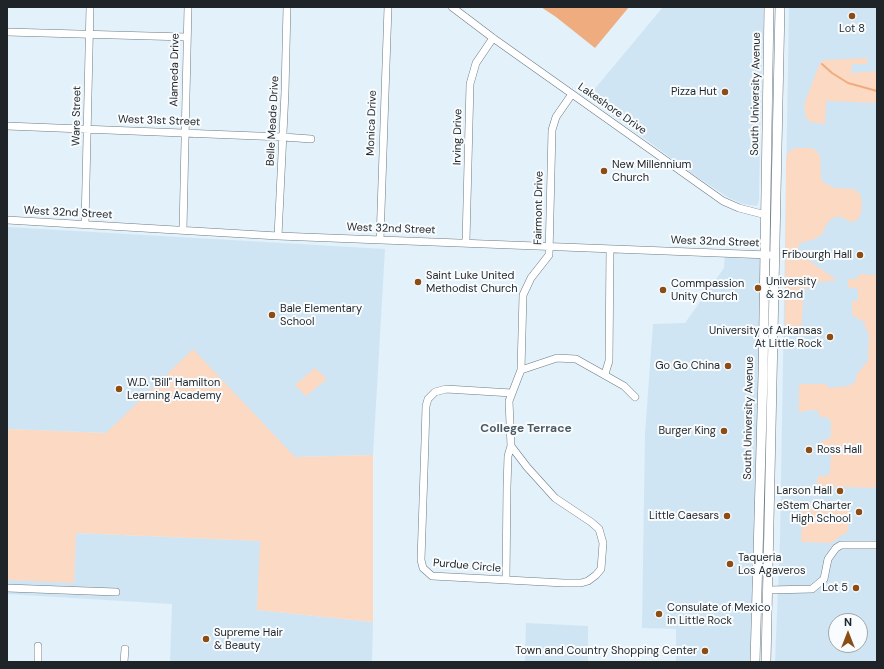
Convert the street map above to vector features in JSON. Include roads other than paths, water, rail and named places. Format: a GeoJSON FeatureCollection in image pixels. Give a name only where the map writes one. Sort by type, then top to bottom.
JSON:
{"type":"FeatureCollection","features":[{"type":"Feature","properties":{"kind":"main road","name":"South University Avenue"},"geometry":{"type":"LineString","coordinates":[[755,662],[766,215],[769,7]]}},
{"type":"Feature","properties":{"kind":"main road","name":"South University Avenue"},"geometry":{"type":"LineString","coordinates":[[766,662],[769,590],[770,435],[780,7]]}},
{"type":"Feature","properties":{"kind":"street","name":"Ware Street"},"geometry":{"type":"LineString","coordinates":[[85,225],[90,7]]}},
{"type":"Feature","properties":{"kind":"street","name":"Alameda Drive"},"geometry":{"type":"LineString","coordinates":[[183,230],[186,37],[188,7]]}},
{"type":"Feature","properties":{"kind":"street","name":"Belle Meade Drive"},"geometry":{"type":"LineString","coordinates":[[278,236],[287,7]]}},
{"type":"Feature","properties":{"kind":"street","name":"Monica Drive"},"geometry":{"type":"LineString","coordinates":[[380,240],[388,7]]}},
{"type":"Feature","properties":{"kind":"street","name":"Lakeshore Drive"},"geometry":{"type":"LineString","coordinates":[[452,7],[493,38],[723,201],[739,208],[766,215]]}},
{"type":"Feature","properties":{"kind":"street"},"geometry":{"type":"LineString","coordinates":[[7,32],[186,37]]}},
{"type":"Feature","properties":{"kind":"street","name":"Irving Drive"},"geometry":{"type":"LineString","coordinates":[[466,242],[470,84],[476,63],[493,38]]}},
{"type":"Feature","properties":{"kind":"street","name":"Fairmont Drive"},"geometry":{"type":"LineString","coordinates":[[506,580],[508,464],[511,446],[509,418],[512,393],[521,370],[524,290],[531,278],[548,258],[550,246],[552,130],[556,117],[572,94]]}},
{"type":"Feature","properties":{"kind":"street","name":"West 31st Street"},"geometry":{"type":"LineString","coordinates":[[7,126],[184,132],[283,137],[311,140]]}},
{"type":"Feature","properties":{"kind":"street","name":"West 32nd Street"},"geometry":{"type":"LineString","coordinates":[[7,220],[278,236],[775,255]]}},
{"type":"Feature","properties":{"kind":"street"},"geometry":{"type":"LineString","coordinates":[[605,374],[608,361],[610,249]]}},
{"type":"Feature","properties":{"kind":"street"},"geometry":{"type":"LineString","coordinates":[[521,370],[557,358],[570,357],[582,361],[605,374],[632,392],[635,396]]}},
{"type":"Feature","properties":{"kind":"street","name":"Purdue Circle"},"geometry":{"type":"LineString","coordinates":[[511,446],[527,467],[555,498],[599,529],[603,543],[602,558],[599,572],[588,581],[581,583],[432,576],[423,568],[424,441],[426,406],[428,399],[435,392],[456,389],[512,393]]}},
{"type":"Feature","properties":{"kind":"street"},"geometry":{"type":"LineString","coordinates":[[769,590],[812,589],[824,579],[830,555],[836,548],[841,545],[877,545]]}},
{"type":"Feature","properties":{"kind":"street"},"geometry":{"type":"LineString","coordinates":[[7,588],[116,592]]}},
{"type":"Feature","properties":{"kind":"street"},"geometry":{"type":"LineString","coordinates":[[38,646],[38,662]]}},
{"type":"Feature","properties":{"kind":"street"},"geometry":{"type":"LineString","coordinates":[[124,649],[124,662]]}},
{"type":"Feature","properties":{"kind":"waterway"},"geometry":{"type":"LineString","coordinates":[[822,64],[832,73],[848,83],[877,91]]}},
{"type":"Feature","properties":{"kind":"place","name":"Lot 8"},"geometry":{"type":"Point","coordinates":[852,16]}},
{"type":"Feature","properties":{"kind":"place","name":"Pizza Hut"},"geometry":{"type":"Point","coordinates":[725,92]}},
{"type":"Feature","properties":{"kind":"place","name":"New Millennium Church"},"geometry":{"type":"Point","coordinates":[604,171]}},
{"type":"Feature","properties":{"kind":"place","name":"Fribourgh Hall"},"geometry":{"type":"Point","coordinates":[860,255]}},
{"type":"Feature","properties":{"kind":"place","name":"Saint Luke United Methodist Church"},"geometry":{"type":"Point","coordinates":[418,282]}},
{"type":"Feature","properties":{"kind":"place","name":"University & 32nd"},"geometry":{"type":"Point","coordinates":[758,288]}},
{"type":"Feature","properties":{"kind":"place","name":"Commpassion Unity Church"},"geometry":{"type":"Point","coordinates":[663,290]}},
{"type":"Feature","properties":{"kind":"place","name":"Bale Elementary School"},"geometry":{"type":"Point","coordinates":[272,315]}},
{"type":"Feature","properties":{"kind":"place","name":"University of Arkansas At Little Rock"},"geometry":{"type":"Point","coordinates":[830,337]}},
{"type":"Feature","properties":{"kind":"place","name":"Go Go China"},"geometry":{"type":"Point","coordinates":[728,366]}},
{"type":"Feature","properties":{"kind":"place","name":"W.D. \"Bill\" Hamilton Learning Academy"},"geometry":{"type":"Point","coordinates":[119,389]}},
{"type":"Feature","properties":{"kind":"place","name":"Burger King"},"geometry":{"type":"Point","coordinates":[724,431]}},
{"type":"Feature","properties":{"kind":"place","name":"Ross Hall"},"geometry":{"type":"Point","coordinates":[809,450]}},
{"type":"Feature","properties":{"kind":"place","name":"Larson Hall"},"geometry":{"type":"Point","coordinates":[840,491]}},
{"type":"Feature","properties":{"kind":"place","name":"eStem Charter High School"},"geometry":{"type":"Point","coordinates":[859,512]}},
{"type":"Feature","properties":{"kind":"place","name":"Little Caesars"},"geometry":{"type":"Point","coordinates":[727,516]}},
{"type":"Feature","properties":{"kind":"place","name":"Taqueria Los Agaveros"},"geometry":{"type":"Point","coordinates":[730,564]}},
{"type":"Feature","properties":{"kind":"place","name":"Lot 5"},"geometry":{"type":"Point","coordinates":[856,588]}},
{"type":"Feature","properties":{"kind":"place","name":"Consulate of Mexico in Little Rock"},"geometry":{"type":"Point","coordinates":[659,614]}},
{"type":"Feature","properties":{"kind":"place","name":"Supreme Hair & Beauty"},"geometry":{"type":"Point","coordinates":[206,639]}},
{"type":"Feature","properties":{"kind":"place","name":"Town and Country Shopping Center"},"geometry":{"type":"Point","coordinates":[705,651]}},
{"type":"Feature","properties":{"kind":"district","name":"College Terrace"},"geometry":{"type":"Point","coordinates":[526,429]}}]}
